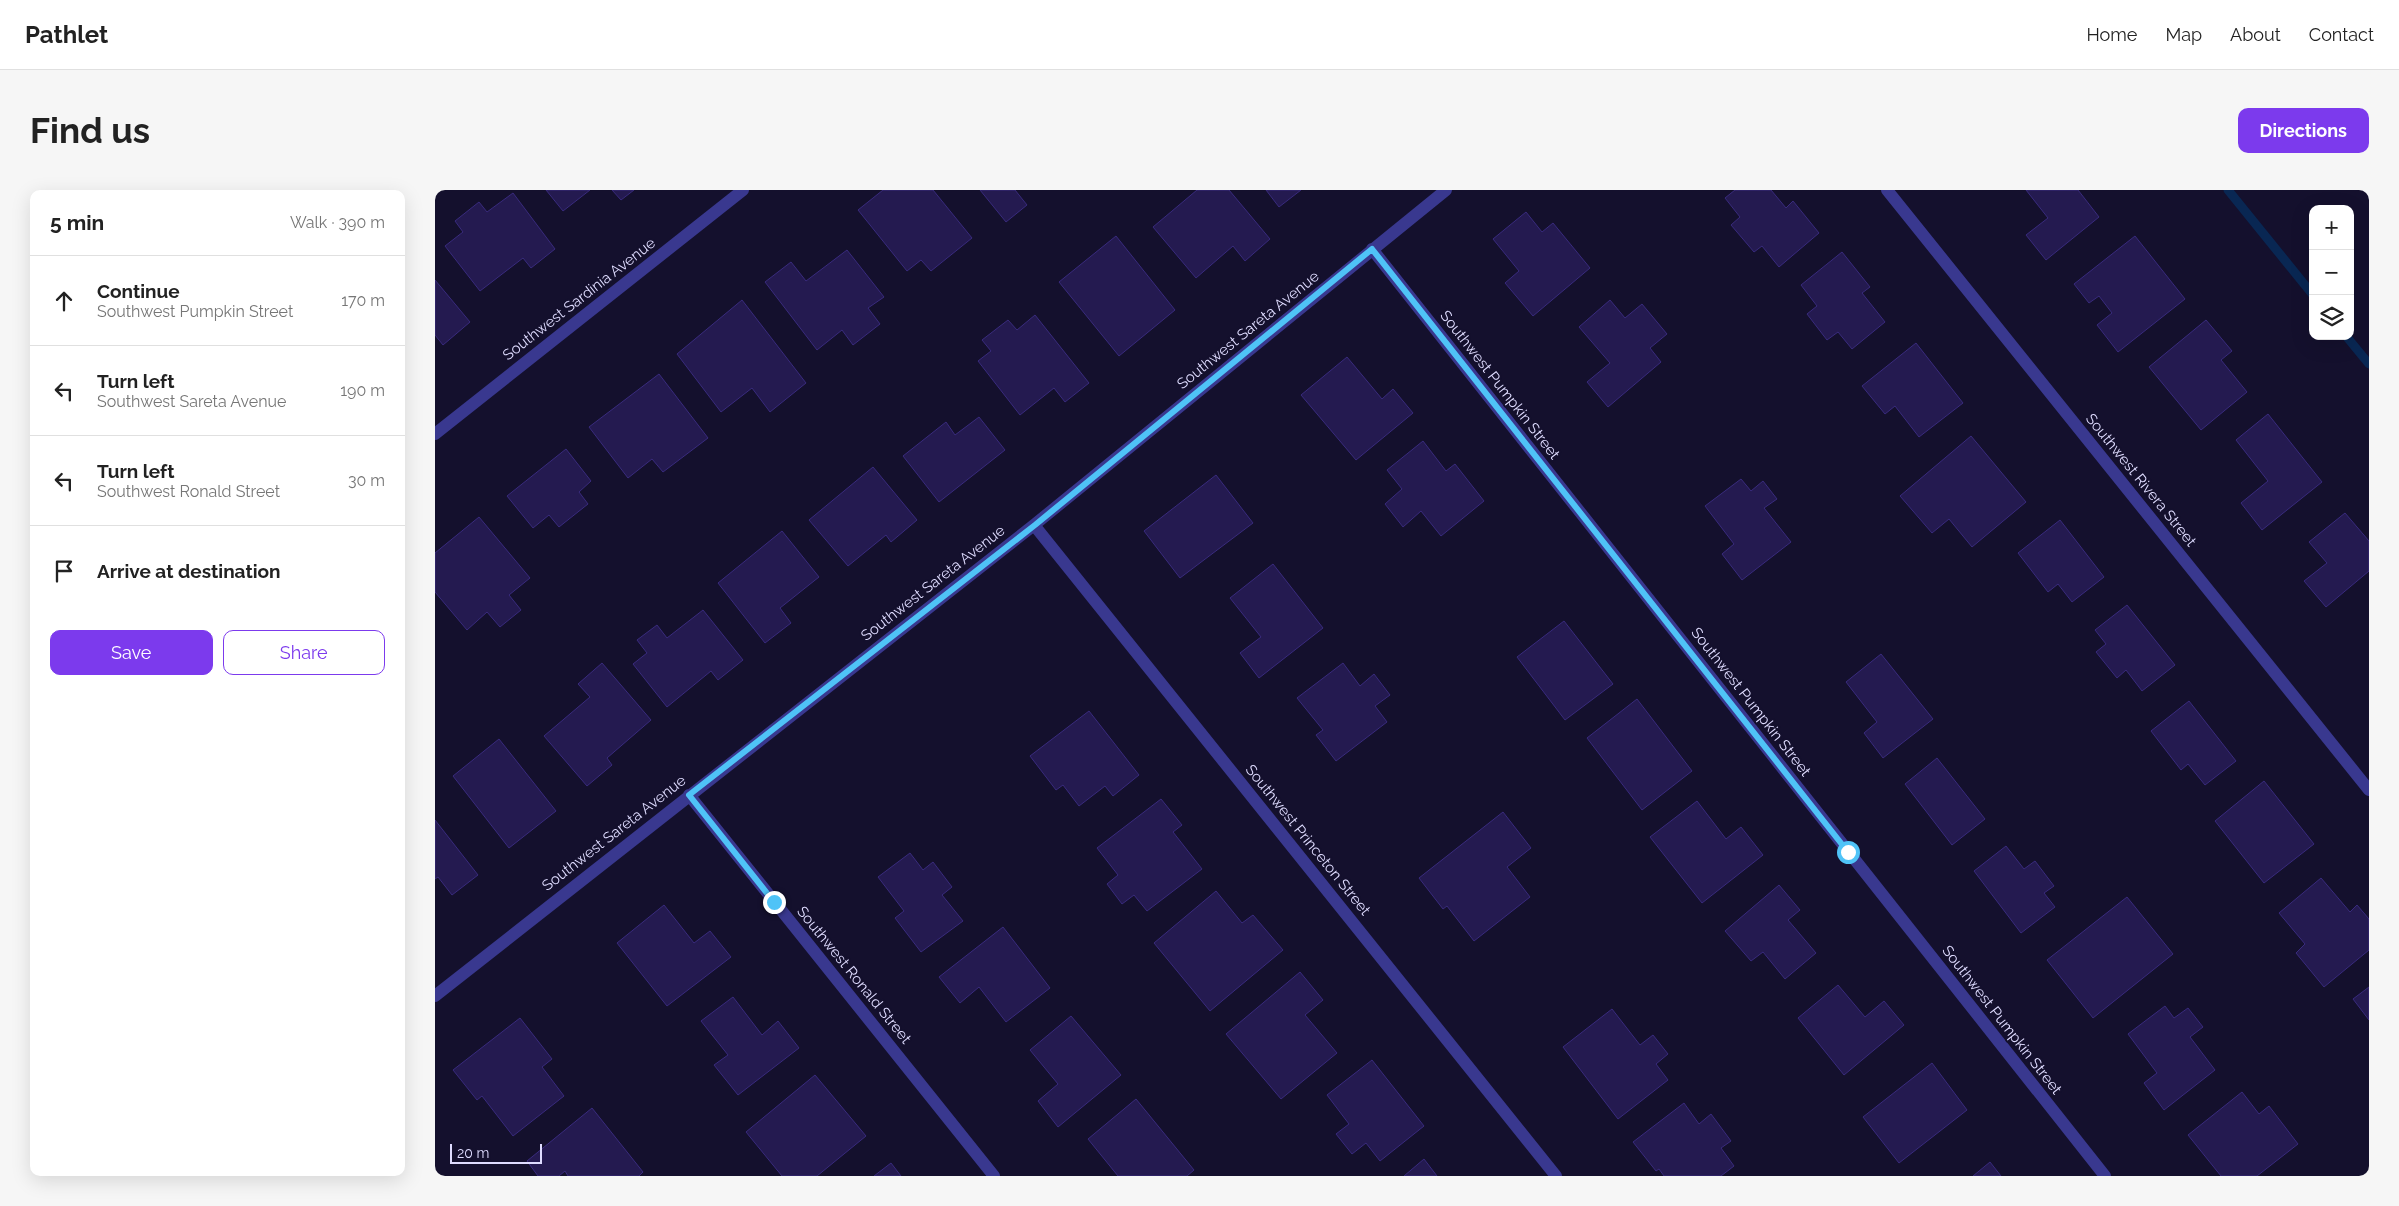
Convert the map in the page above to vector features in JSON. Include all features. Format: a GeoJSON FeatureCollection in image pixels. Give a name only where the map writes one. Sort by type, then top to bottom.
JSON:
{"type":"FeatureCollection","features":[{"type":"Feature","properties":{"kind":"street","name":"Southwest Sardinia Avenue"},"geometry":{"type":"LineString","coordinates":[[435,434],[743,190]]}},
{"type":"Feature","properties":{"kind":"street","name":"Southwest Sareta Avenue"},"geometry":{"type":"LineString","coordinates":[[435,996],[1035,525],[1446,190]]}},
{"type":"Feature","properties":{"kind":"street","name":"Southwest Rivera Street"},"geometry":{"type":"LineString","coordinates":[[1887,190],[2369,790]]}},
{"type":"Feature","properties":{"kind":"street","name":"Southwest Pumpkin Street"},"geometry":{"type":"LineString","coordinates":[[1372,249],[2105,1176]]}},
{"type":"Feature","properties":{"kind":"street","name":"Southwest Princeton Street"},"geometry":{"type":"LineString","coordinates":[[1035,525],[1556,1176]]}},
{"type":"Feature","properties":{"kind":"street","name":"Southwest Ronald Street"},"geometry":{"type":"LineString","coordinates":[[689,795],[994,1176]]}},
{"type":"Feature","properties":{"kind":"building"},"geometry":{"type":"Polygon","coordinates":[[[546,190],[590,190],[563,211],[546,190]]]}},
{"type":"Feature","properties":{"kind":"building"},"geometry":{"type":"Polygon","coordinates":[[[612,190],[634,190],[621,200],[612,190]]]}},
{"type":"Feature","properties":{"kind":"building"},"geometry":{"type":"Polygon","coordinates":[[[883,190],[933,190],[972,238],[931,271],[921,260],[907,271],[858,210],[883,190]]]}},
{"type":"Feature","properties":{"kind":"building"},"geometry":{"type":"Polygon","coordinates":[[[980,190],[1015,190],[1027,205],[1006,222],[980,190]]]}},
{"type":"Feature","properties":{"kind":"building"},"geometry":{"type":"Polygon","coordinates":[[[1197,190],[1229,190],[1270,239],[1245,261],[1233,246],[1196,278],[1153,227],[1197,190]]]}},
{"type":"Feature","properties":{"kind":"building"},"geometry":{"type":"Polygon","coordinates":[[[1266,190],[1301,190],[1279,207],[1266,190]]]}},
{"type":"Feature","properties":{"kind":"building"},"geometry":{"type":"Polygon","coordinates":[[[1735,190],[1771,190],[1786,208],[1793,201],[1819,233],[1779,267],[1762,246],[1754,252],[1731,225],[1740,217],[1725,198],[1735,190]]]}},
{"type":"Feature","properties":{"kind":"building"},"geometry":{"type":"Polygon","coordinates":[[[2026,190],[2078,190],[2099,217],[2046,260],[2026,235],[2048,218],[2026,190]]]}},
{"type":"Feature","properties":{"kind":"building"},"geometry":{"type":"Polygon","coordinates":[[[513,193],[555,249],[531,268],[523,258],[480,291],[445,246],[463,232],[455,221],[479,202],[487,212],[513,193]]]}},
{"type":"Feature","properties":{"kind":"building"},"geometry":{"type":"Polygon","coordinates":[[[1526,212],[1542,232],[1553,223],[1590,268],[1533,316],[1505,283],[1519,271],[1493,239],[1526,212]]]}},
{"type":"Feature","properties":{"kind":"building"},"geometry":{"type":"Polygon","coordinates":[[[1116,236],[1175,310],[1119,356],[1059,282],[1116,236]]]}},
{"type":"Feature","properties":{"kind":"building"},"geometry":{"type":"Polygon","coordinates":[[[2135,236],[2185,299],[2118,352],[2097,325],[2112,313],[2099,296],[2089,303],[2074,284],[2135,236]]]}},
{"type":"Feature","properties":{"kind":"building"},"geometry":{"type":"Polygon","coordinates":[[[847,250],[884,297],[868,308],[880,324],[853,345],[842,330],[817,350],[765,282],[791,262],[806,281],[847,250]]]}},
{"type":"Feature","properties":{"kind":"building"},"geometry":{"type":"Polygon","coordinates":[[[1842,252],[1870,287],[1862,293],[1885,322],[1852,349],[1838,332],[1827,340],[1807,314],[1817,306],[1801,285],[1842,252]]]}},
{"type":"Feature","properties":{"kind":"building"},"geometry":{"type":"Polygon","coordinates":[[[435,280],[470,322],[443,345],[435,335],[435,280]]]}},
{"type":"Feature","properties":{"kind":"building"},"geometry":{"type":"Polygon","coordinates":[[[742,300],[806,383],[770,412],[752,388],[721,412],[677,354],[742,300]]]}},
{"type":"Feature","properties":{"kind":"building"},"geometry":{"type":"Polygon","coordinates":[[[1610,300],[1625,318],[1642,304],[1667,334],[1650,348],[1661,362],[1608,407],[1587,382],[1610,363],[1579,327],[1610,300]]]}},
{"type":"Feature","properties":{"kind":"building"},"geometry":{"type":"Polygon","coordinates":[[[1035,315],[1089,383],[1065,402],[1054,388],[1020,415],[978,361],[991,351],[982,340],[1008,320],[1017,330],[1035,315]]]}},
{"type":"Feature","properties":{"kind":"building"},"geometry":{"type":"Polygon","coordinates":[[[2206,320],[2232,351],[2221,360],[2247,392],[2201,430],[2149,367],[2206,320]]]}},
{"type":"Feature","properties":{"kind":"building"},"geometry":{"type":"Polygon","coordinates":[[[1916,343],[1963,403],[1919,437],[1895,406],[1885,414],[1862,386],[1916,343]]]}},
{"type":"Feature","properties":{"kind":"building"},"geometry":{"type":"Polygon","coordinates":[[[1347,357],[1382,399],[1393,389],[1413,413],[1356,460],[1301,395],[1347,357]]]}},
{"type":"Feature","properties":{"kind":"building"},"geometry":{"type":"Polygon","coordinates":[[[659,374],[708,438],[663,472],[652,459],[628,478],[589,427],[659,374]]]}},
{"type":"Feature","properties":{"kind":"building"},"geometry":{"type":"Polygon","coordinates":[[[2268,414],[2322,482],[2262,530],[2241,503],[2268,481],[2236,440],[2268,414]]]}},
{"type":"Feature","properties":{"kind":"building"},"geometry":{"type":"Polygon","coordinates":[[[979,417],[1005,450],[939,502],[903,456],[946,422],[955,435],[979,417]]]}},
{"type":"Feature","properties":{"kind":"building"},"geometry":{"type":"Polygon","coordinates":[[[1971,436],[2026,502],[1972,547],[1949,519],[1932,533],[1900,496],[1971,436]]]}},
{"type":"Feature","properties":{"kind":"building"},"geometry":{"type":"Polygon","coordinates":[[[1423,441],[1446,471],[1455,464],[1484,501],[1441,536],[1421,511],[1403,527],[1385,504],[1402,489],[1387,470],[1423,441]]]}},
{"type":"Feature","properties":{"kind":"building"},"geometry":{"type":"Polygon","coordinates":[[[566,449],[591,481],[579,492],[588,504],[559,527],[549,515],[533,528],[507,496],[566,449]]]}},
{"type":"Feature","properties":{"kind":"building"},"geometry":{"type":"Polygon","coordinates":[[[873,467],[917,520],[891,542],[886,535],[848,566],[809,520],[873,467]]]}},
{"type":"Feature","properties":{"kind":"building"},"geometry":{"type":"Polygon","coordinates":[[[1216,475],[1253,523],[1180,578],[1144,531],[1216,475]]]}},
{"type":"Feature","properties":{"kind":"building"},"geometry":{"type":"Polygon","coordinates":[[[1741,479],[1751,491],[1763,481],[1777,499],[1764,508],[1791,542],[1742,580],[1722,554],[1734,544],[1705,506],[1741,479]]]}},
{"type":"Feature","properties":{"kind":"building"},"geometry":{"type":"Polygon","coordinates":[[[2345,513],[2369,541],[2369,571],[2326,607],[2304,581],[2327,563],[2309,542],[2345,513]]]}},
{"type":"Feature","properties":{"kind":"building"},"geometry":{"type":"Polygon","coordinates":[[[479,517],[530,578],[509,595],[521,610],[500,627],[487,612],[467,630],[435,592],[435,553],[479,517]]]}},
{"type":"Feature","properties":{"kind":"building"},"geometry":{"type":"Polygon","coordinates":[[[2060,520],[2104,577],[2072,602],[2058,584],[2048,592],[2018,553],[2060,520]]]}},
{"type":"Feature","properties":{"kind":"building"},"geometry":{"type":"Polygon","coordinates":[[[782,531],[819,577],[780,608],[791,623],[765,643],[718,583],[782,531]]]}},
{"type":"Feature","properties":{"kind":"building"},"geometry":{"type":"Polygon","coordinates":[[[1273,564],[1323,628],[1259,678],[1240,653],[1261,637],[1230,598],[1273,564]]]}},
{"type":"Feature","properties":{"kind":"building"},"geometry":{"type":"Polygon","coordinates":[[[2127,605],[2175,665],[2142,691],[2126,670],[2117,678],[2096,652],[2106,644],[2095,630],[2127,605]]]}},
{"type":"Feature","properties":{"kind":"building"},"geometry":{"type":"Polygon","coordinates":[[[703,610],[743,660],[718,680],[711,671],[667,707],[633,664],[647,653],[637,640],[657,625],[667,638],[703,610]]]}},
{"type":"Feature","properties":{"kind":"building"},"geometry":{"type":"Polygon","coordinates":[[[1564,621],[1613,684],[1565,720],[1517,657],[1564,621]]]}},
{"type":"Feature","properties":{"kind":"building"},"geometry":{"type":"Polygon","coordinates":[[[1881,654],[1933,719],[1883,758],[1864,733],[1877,722],[1846,682],[1881,654]]]}},
{"type":"Feature","properties":{"kind":"building"},"geometry":{"type":"Polygon","coordinates":[[[602,663],[651,720],[607,758],[612,765],[587,786],[544,736],[590,697],[578,684],[602,663]]]}},
{"type":"Feature","properties":{"kind":"building"},"geometry":{"type":"Polygon","coordinates":[[[1343,663],[1360,686],[1374,674],[1390,695],[1375,706],[1387,722],[1336,761],[1316,735],[1323,730],[1297,698],[1343,663]]]}},
{"type":"Feature","properties":{"kind":"building"},"geometry":{"type":"Polygon","coordinates":[[[1637,699],[1692,771],[1642,810],[1587,738],[1637,699]]]}},
{"type":"Feature","properties":{"kind":"building"},"geometry":{"type":"Polygon","coordinates":[[[2189,701],[2236,761],[2205,785],[2188,764],[2181,770],[2151,731],[2189,701]]]}},
{"type":"Feature","properties":{"kind":"building"},"geometry":{"type":"Polygon","coordinates":[[[1089,711],[1139,775],[1113,796],[1105,786],[1079,806],[1063,785],[1056,790],[1030,756],[1089,711]]]}},
{"type":"Feature","properties":{"kind":"building"},"geometry":{"type":"Polygon","coordinates":[[[499,739],[556,811],[509,848],[453,776],[499,739]]]}},
{"type":"Feature","properties":{"kind":"building"},"geometry":{"type":"Polygon","coordinates":[[[1937,758],[1985,819],[1952,845],[1905,784],[1937,758]]]}},
{"type":"Feature","properties":{"kind":"building"},"geometry":{"type":"Polygon","coordinates":[[[2264,781],[2314,844],[2264,883],[2215,821],[2264,781]]]}},
{"type":"Feature","properties":{"kind":"building"},"geometry":{"type":"Polygon","coordinates":[[[1161,799],[1182,825],[1173,832],[1202,869],[1147,911],[1134,895],[1122,904],[1107,884],[1118,875],[1097,848],[1161,799]]]}},
{"type":"Feature","properties":{"kind":"building"},"geometry":{"type":"Polygon","coordinates":[[[1697,801],[1726,839],[1741,827],[1763,855],[1702,903],[1650,837],[1697,801]]]}},
{"type":"Feature","properties":{"kind":"building"},"geometry":{"type":"Polygon","coordinates":[[[1503,812],[1531,848],[1507,867],[1530,897],[1474,941],[1447,906],[1443,909],[1419,878],[1503,812]]]}},
{"type":"Feature","properties":{"kind":"building"},"geometry":{"type":"Polygon","coordinates":[[[435,820],[478,875],[452,895],[438,877],[435,879],[435,820]]]}},
{"type":"Feature","properties":{"kind":"building"},"geometry":{"type":"Polygon","coordinates":[[[2006,846],[2024,869],[2035,861],[2054,886],[2044,893],[2055,907],[2021,933],[1974,871],[2006,846]]]}},
{"type":"Feature","properties":{"kind":"building"},"geometry":{"type":"Polygon","coordinates":[[[910,853],[923,870],[933,862],[952,887],[942,895],[963,921],[921,952],[895,918],[904,911],[878,877],[910,853]]]}},
{"type":"Feature","properties":{"kind":"building"},"geometry":{"type":"Polygon","coordinates":[[[2321,878],[2350,912],[2357,905],[2369,919],[2369,950],[2324,987],[2296,953],[2305,944],[2279,913],[2321,878]]]}},
{"type":"Feature","properties":{"kind":"building"},"geometry":{"type":"Polygon","coordinates":[[[1779,885],[1800,910],[1788,920],[1816,953],[1785,979],[1763,952],[1751,961],[1725,931],[1779,885]]]}},
{"type":"Feature","properties":{"kind":"building"},"geometry":{"type":"Polygon","coordinates":[[[1216,891],[1242,923],[1253,915],[1283,950],[1210,1011],[1154,943],[1216,891]]]}},
{"type":"Feature","properties":{"kind":"building"},"geometry":{"type":"Polygon","coordinates":[[[2127,897],[2173,954],[2093,1018],[2047,960],[2127,897]]]}},
{"type":"Feature","properties":{"kind":"building"},"geometry":{"type":"Polygon","coordinates":[[[664,905],[694,943],[710,931],[731,957],[667,1006],[617,943],[664,905]]]}},
{"type":"Feature","properties":{"kind":"building"},"geometry":{"type":"Polygon","coordinates":[[[1003,927],[1050,988],[1006,1022],[979,987],[960,1003],[939,977],[1003,927]]]}},
{"type":"Feature","properties":{"kind":"building"},"geometry":{"type":"Polygon","coordinates":[[[1300,972],[1323,1000],[1305,1015],[1337,1053],[1281,1099],[1226,1034],[1300,972]]]}},
{"type":"Feature","properties":{"kind":"building"},"geometry":{"type":"Polygon","coordinates":[[[1838,985],[1865,1017],[1884,1001],[1904,1025],[1844,1075],[1798,1018],[1838,985]]]}},
{"type":"Feature","properties":{"kind":"building"},"geometry":{"type":"Polygon","coordinates":[[[2369,987],[2369,1020],[2353,999],[2369,987]]]}},
{"type":"Feature","properties":{"kind":"building"},"geometry":{"type":"Polygon","coordinates":[[[733,997],[762,1035],[778,1021],[799,1048],[738,1095],[714,1065],[728,1055],[701,1021],[733,997]]]}},
{"type":"Feature","properties":{"kind":"building"},"geometry":{"type":"Polygon","coordinates":[[[2165,1006],[2174,1018],[2188,1008],[2203,1027],[2190,1037],[2215,1070],[2164,1110],[2144,1083],[2157,1073],[2128,1034],[2165,1006]]]}},
{"type":"Feature","properties":{"kind":"building"},"geometry":{"type":"Polygon","coordinates":[[[1612,1009],[1640,1045],[1653,1035],[1668,1054],[1656,1064],[1668,1080],[1618,1119],[1563,1047],[1612,1009]]]}},
{"type":"Feature","properties":{"kind":"building"},"geometry":{"type":"Polygon","coordinates":[[[1071,1016],[1121,1075],[1058,1127],[1038,1101],[1058,1084],[1030,1050],[1071,1016]]]}},
{"type":"Feature","properties":{"kind":"building"},"geometry":{"type":"Polygon","coordinates":[[[520,1018],[552,1059],[542,1067],[564,1096],[513,1136],[482,1096],[477,1100],[453,1070],[520,1018]]]}},
{"type":"Feature","properties":{"kind":"building"},"geometry":{"type":"Polygon","coordinates":[[[1372,1060],[1424,1126],[1380,1161],[1366,1143],[1352,1154],[1336,1134],[1349,1124],[1327,1095],[1372,1060]]]}},
{"type":"Feature","properties":{"kind":"building"},"geometry":{"type":"Polygon","coordinates":[[[1932,1063],[1967,1110],[1899,1163],[1863,1117],[1932,1063]]]}},
{"type":"Feature","properties":{"kind":"building"},"geometry":{"type":"Polygon","coordinates":[[[815,1075],[866,1136],[817,1176],[782,1176],[746,1132],[815,1075]]]}},
{"type":"Feature","properties":{"kind":"building"},"geometry":{"type":"Polygon","coordinates":[[[2242,1092],[2259,1114],[2269,1106],[2298,1144],[2257,1176],[2221,1176],[2188,1135],[2242,1092]]]}},
{"type":"Feature","properties":{"kind":"building"},"geometry":{"type":"Polygon","coordinates":[[[1136,1099],[1194,1170],[1187,1176],[1118,1176],[1088,1139],[1136,1099]]]}},
{"type":"Feature","properties":{"kind":"building"},"geometry":{"type":"Polygon","coordinates":[[[1684,1103],[1699,1124],[1711,1114],[1731,1141],[1721,1148],[1734,1166],[1721,1176],[1664,1176],[1659,1169],[1656,1171],[1633,1142],[1684,1103]]]}},
{"type":"Feature","properties":{"kind":"building"},"geometry":{"type":"Polygon","coordinates":[[[592,1108],[643,1172],[639,1176],[568,1176],[565,1171],[559,1176],[538,1176],[527,1161],[592,1108]]]}},
{"type":"Feature","properties":{"kind":"building"},"geometry":{"type":"Polygon","coordinates":[[[1424,1159],[1437,1176],[1404,1176],[1424,1159]]]}},
{"type":"Feature","properties":{"kind":"building"},"geometry":{"type":"Polygon","coordinates":[[[1990,1162],[2001,1176],[1973,1176],[1990,1162]]]}},
{"type":"Feature","properties":{"kind":"building"},"geometry":{"type":"Polygon","coordinates":[[[891,1163],[901,1176],[874,1176],[891,1163]]]}},
{"type":"Feature","properties":{"kind":"waterway"},"geometry":{"type":"LineString","coordinates":[[2228,190],[2309,290]]}},
{"type":"Feature","properties":{"kind":"waterway"},"geometry":{"type":"LineString","coordinates":[[2349,340],[2369,364]]}},
{"type":"Feature","properties":{"kind":"route"},"geometry":{"type":"LineString","coordinates":[[774,902],[689,795],[1035,525],[1372,249],[1848,852]]}}]}
